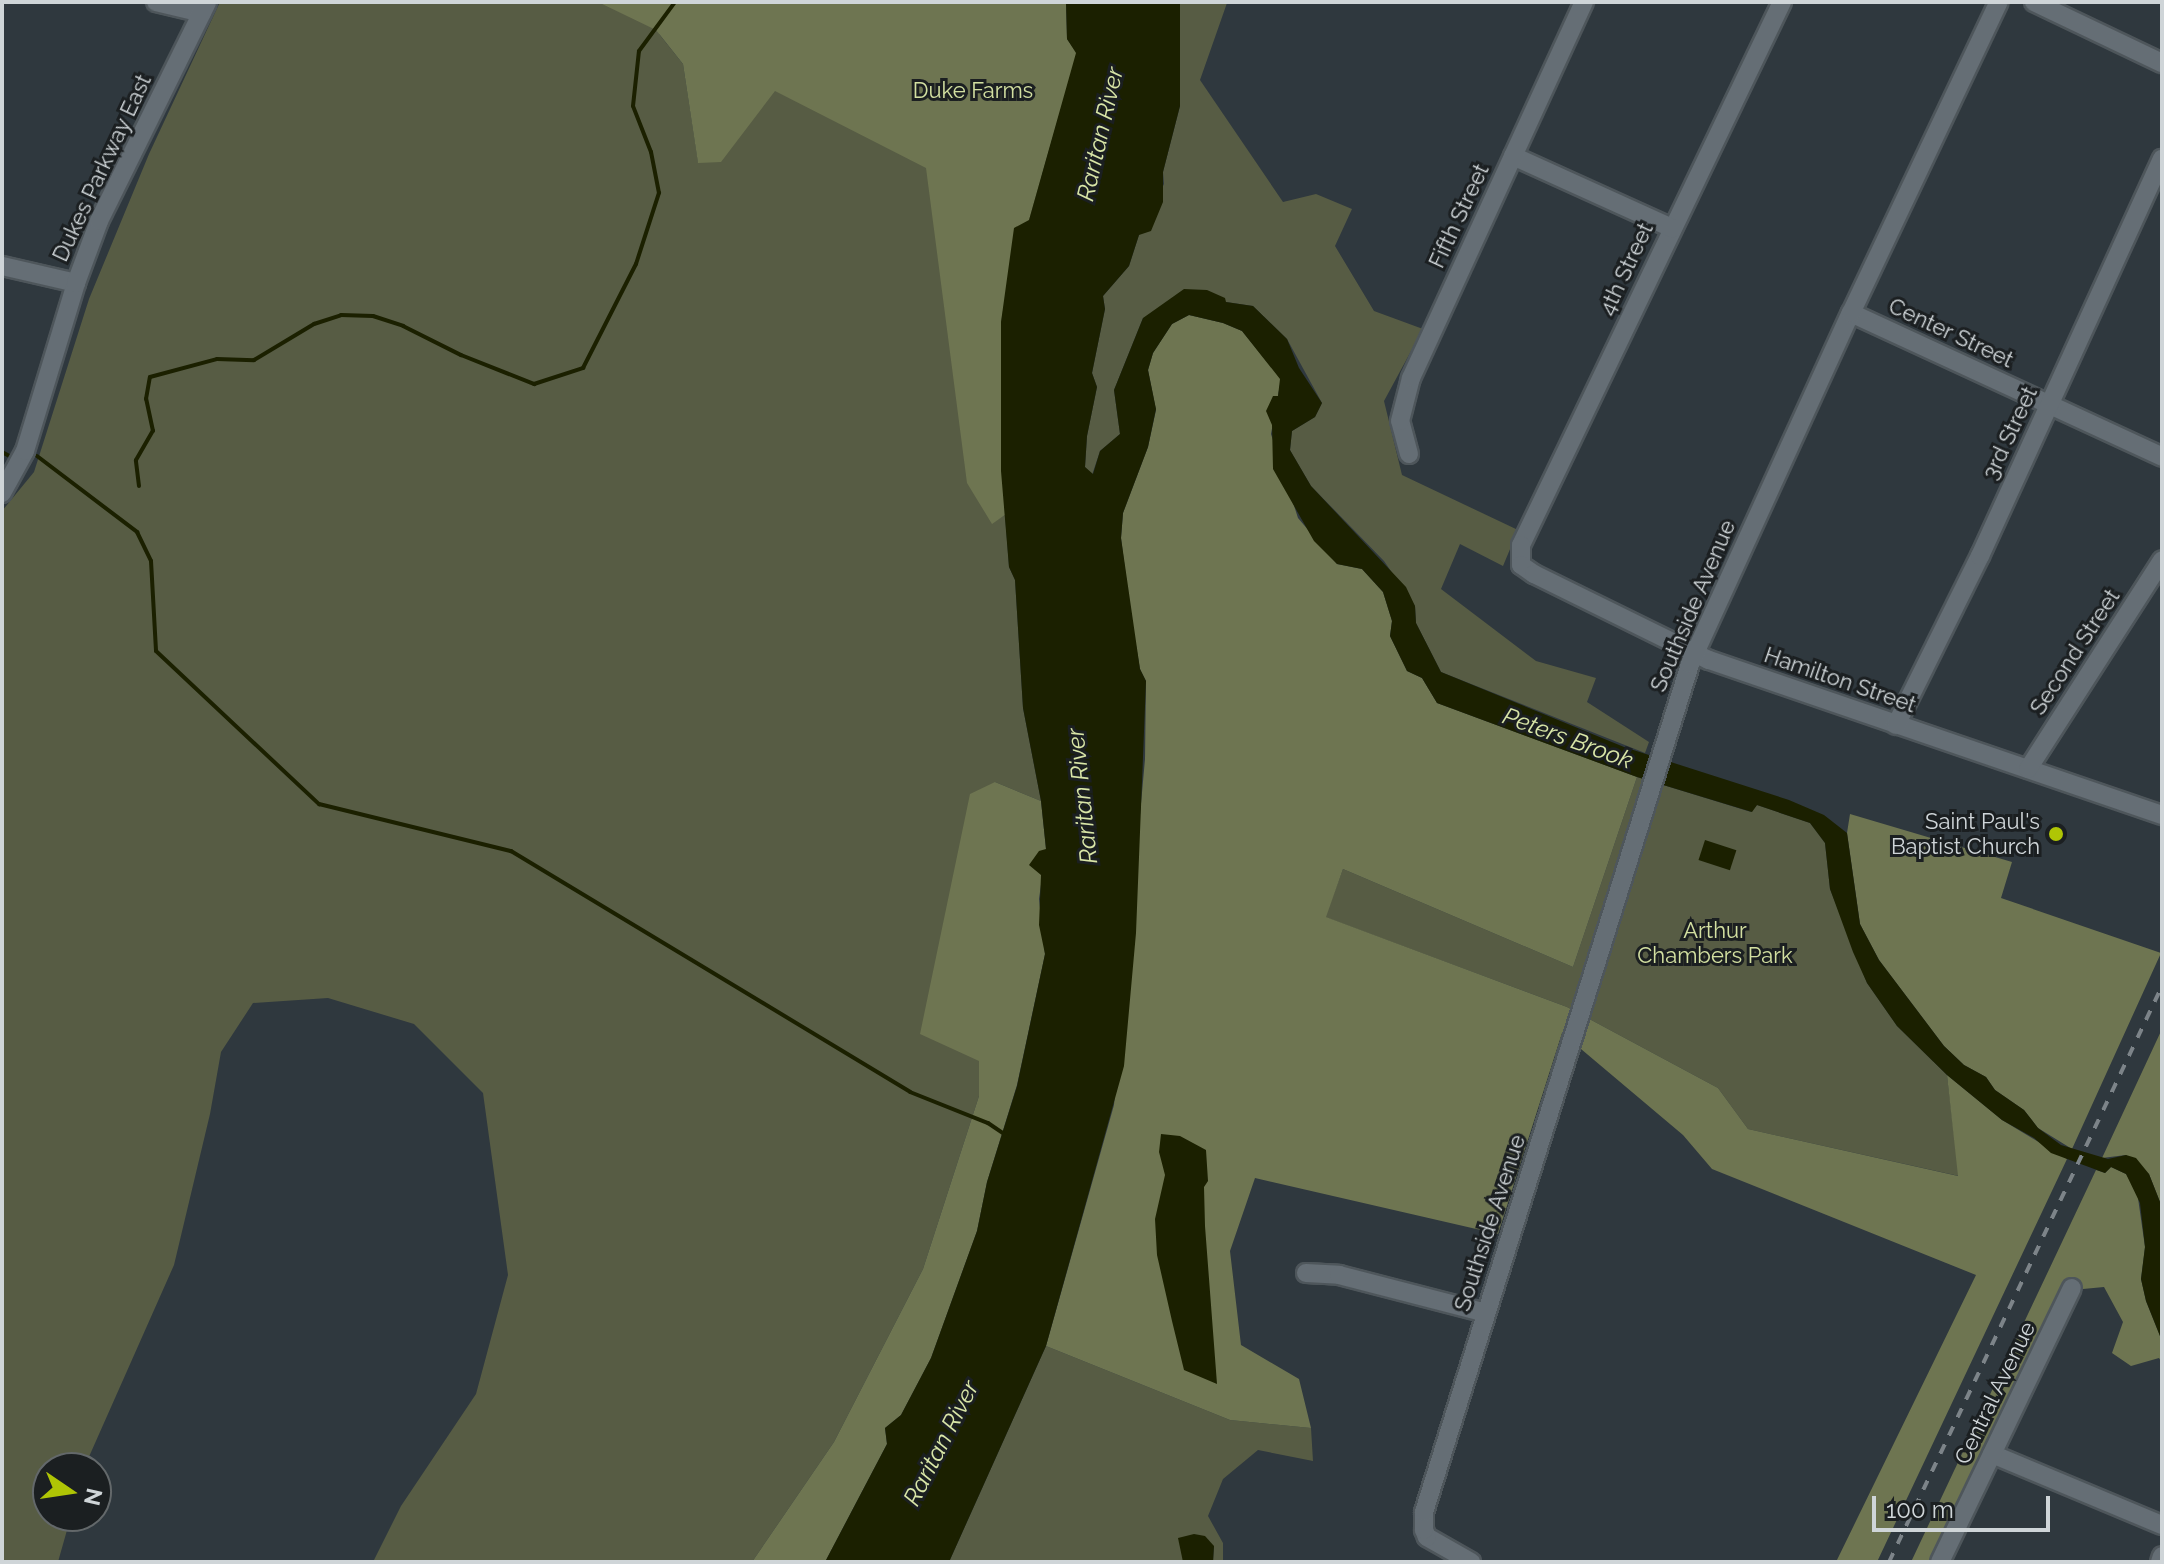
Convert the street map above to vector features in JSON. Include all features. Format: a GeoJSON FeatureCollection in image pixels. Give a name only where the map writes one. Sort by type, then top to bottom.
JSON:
{"type":"FeatureCollection","features":[{"type":"Feature","properties":{"kind":"street"},"geometry":{"type":"LineString","coordinates":[[156,2],[205,8]]}},
{"type":"Feature","properties":{"kind":"street","name":"Fifth Street"},"geometry":{"type":"LineString","coordinates":[[1409,454],[1403,444],[1400,421],[1411,378],[1584,2]]}},
{"type":"Feature","properties":{"kind":"street","name":"4th Street"},"geometry":{"type":"LineString","coordinates":[[1519,558],[1521,545],[1782,2]]}},
{"type":"Feature","properties":{"kind":"street","name":"Southside Avenue"},"geometry":{"type":"LineString","coordinates":[[1468,1561],[1432,1541],[1424,1530],[1424,1512],[1694,653],[1999,2]]}},
{"type":"Feature","properties":{"kind":"street"},"geometry":{"type":"LineString","coordinates":[[2034,2],[2059,7],[2162,63]]}},
{"type":"Feature","properties":{"kind":"street","name":"Dukes Parkway East"},"geometry":{"type":"LineString","coordinates":[[2,493],[29,440],[76,283],[135,144],[205,8]]}},
{"type":"Feature","properties":{"kind":"street"},"geometry":{"type":"LineString","coordinates":[[1513,156],[1672,228]]}},
{"type":"Feature","properties":{"kind":"street","name":"3rd Street"},"geometry":{"type":"LineString","coordinates":[[1896,725],[2050,405],[2162,159]]}},
{"type":"Feature","properties":{"kind":"street"},"geometry":{"type":"LineString","coordinates":[[2,266],[76,283]]}},
{"type":"Feature","properties":{"kind":"street","name":"Center Street"},"geometry":{"type":"LineString","coordinates":[[1851,313],[2162,457]]}},
{"type":"Feature","properties":{"kind":"street","name":"Hamilton Street"},"geometry":{"type":"LineString","coordinates":[[1519,558],[1534,574],[1694,653],[2162,815]]}},
{"type":"Feature","properties":{"kind":"street","name":"Second Street"},"geometry":{"type":"LineString","coordinates":[[2028,769],[2162,560]]}},
{"type":"Feature","properties":{"kind":"street"},"geometry":{"type":"LineString","coordinates":[[1306,1273],[1339,1275],[1486,1313]]}},
{"type":"Feature","properties":{"kind":"street","name":"Central Avenue"},"geometry":{"type":"LineString","coordinates":[[1940,1562],[2072,1288]]}},
{"type":"Feature","properties":{"kind":"street"},"geometry":{"type":"LineString","coordinates":[[1992,1454],[2162,1525]]}},
{"type":"Feature","properties":{"kind":"street"},"geometry":{"type":"LineString","coordinates":[[2160,1562],[2162,1556]]}},
{"type":"Feature","properties":{"kind":"green space"},"geometry":{"type":"Polygon","coordinates":[[[220,2],[1066,2],[992,523],[1005,515],[1009,567],[1015,580],[1023,708],[1041,801],[995,782],[979,1096],[923,1269],[834,1442],[752,1562],[373,1562],[401,1506],[476,1394],[508,1275],[483,1093],[414,1024],[328,998],[253,1003],[221,1052],[210,1114],[174,1265],[91,1452],[32,1452],[32,1532],[66,1532],[58,1562],[2,1562],[2,511],[34,472],[89,299],[149,154],[220,2]],[[659,34],[683,64],[698,162],[774,91],[659,34]]]}},
{"type":"Feature","properties":{"kind":"green space","name":"Duke Farms"},"geometry":{"type":"Polygon","coordinates":[[[598,2],[1066,2],[1067,39],[1077,53],[1029,220],[1009,276],[1001,322],[1005,515],[992,524],[967,483],[926,168],[775,91],[721,162],[698,163],[683,64],[656,30],[598,2]]]}},
{"type":"Feature","properties":{"kind":"green space"},"geometry":{"type":"Polygon","coordinates":[[[1180,2],[1231,2],[1227,3],[1200,80],[1283,202],[1316,194],[1352,209],[1335,246],[1374,311],[1423,329],[1384,401],[1402,475],[1518,530],[1503,566],[1460,544],[1441,589],[1536,661],[1596,678],[1587,702],[1649,742],[1645,753],[1441,672],[1416,623],[1415,606],[1384,561],[1311,486],[1290,450],[1292,431],[1315,417],[1322,403],[1287,339],[1253,306],[1226,302],[1143,318],[1114,390],[1120,434],[1100,451],[1092,475],[1085,467],[1087,436],[1097,387],[1092,373],[1105,309],[1103,296],[1129,266],[1139,235],[1164,184],[1163,172],[1180,106],[1180,2]]]}},
{"type":"Feature","properties":{"kind":"green space"},"geometry":{"type":"Polygon","coordinates":[[[1189,315],[1242,331],[1281,379],[1271,434],[1298,518],[1337,564],[1362,569],[1383,592],[1392,621],[1390,636],[1407,671],[1422,678],[1437,703],[1637,777],[1573,967],[1343,869],[1326,917],[1567,1007],[1718,1088],[1748,1129],[1958,1176],[1947,1075],[2002,1120],[2067,1159],[1877,1562],[1836,1562],[1976,1275],[1712,1169],[1683,1135],[1562,1033],[1498,1234],[1255,1178],[1230,1251],[1241,1345],[1299,1379],[1311,1428],[1230,1420],[1046,1346],[1114,1105],[1145,759],[1146,681],[1140,669],[1131,616],[1121,538],[1123,513],[1148,447],[1156,410],[1148,370],[1153,353],[1172,324],[1189,315]]]}},
{"type":"Feature","properties":{"kind":"green space","name":"Arthur Chambers Park"},"geometry":{"type":"Polygon","coordinates":[[[1637,777],[1751,812],[1757,805],[1810,823],[1825,843],[1830,889],[1867,983],[1897,1026],[1947,1075],[1959,1176],[1748,1129],[1718,1088],[1567,1007],[1325,917],[1343,869],[1573,967],[1637,777]]]}},
{"type":"Feature","properties":{"kind":"green space"},"geometry":{"type":"Polygon","coordinates":[[[995,782],[1041,801],[1046,849],[1039,899],[1045,954],[1017,1085],[987,1182],[977,1231],[931,1358],[901,1415],[885,1428],[887,1444],[825,1562],[752,1562],[834,1442],[923,1269],[979,1096],[979,1061],[920,1034],[970,794],[995,782]]]}},
{"type":"Feature","properties":{"kind":"green space"},"geometry":{"type":"Polygon","coordinates":[[[1850,814],[2012,862],[2001,898],[2161,953],[2072,1149],[2038,1128],[2024,1110],[1995,1090],[1986,1077],[1964,1065],[1944,1046],[1879,960],[1860,924],[1847,833],[1850,814]]]}},
{"type":"Feature","properties":{"kind":"green space"},"geometry":{"type":"Polygon","coordinates":[[[2162,1029],[2162,1207],[2149,1174],[2126,1155],[2102,1158],[2162,1029]]]}},
{"type":"Feature","properties":{"kind":"green space"},"geometry":{"type":"Polygon","coordinates":[[[2111,1167],[2126,1174],[2137,1191],[2145,1247],[2141,1279],[2162,1341],[2162,1363],[2159,1358],[2131,1366],[2112,1353],[2123,1322],[2104,1287],[2062,1291],[1932,1562],[1911,1562],[2096,1170],[2105,1173],[2111,1167]]]}},
{"type":"Feature","properties":{"kind":"green space"},"geometry":{"type":"Polygon","coordinates":[[[1046,1346],[1230,1420],[1311,1428],[1313,1461],[1258,1450],[1223,1479],[1208,1516],[1223,1543],[1223,1562],[1213,1562],[1214,1546],[1183,1562],[949,1562],[1046,1346]]]}},
{"type":"Feature","properties":{"kind":"water"},"geometry":{"type":"Polygon","coordinates":[[[1066,2],[1180,2],[1180,106],[1163,172],[1163,202],[1151,231],[1139,235],[1129,266],[1103,296],[1105,309],[1092,373],[1097,387],[1087,436],[1085,467],[1093,474],[1100,451],[1120,434],[1114,390],[1143,318],[1184,289],[1207,290],[1225,298],[1226,302],[1253,306],[1287,339],[1299,368],[1322,403],[1315,417],[1292,431],[1290,450],[1311,486],[1406,587],[1415,606],[1416,623],[1441,672],[1624,747],[1789,800],[1824,815],[1847,833],[1860,924],[1879,960],[1944,1046],[1964,1065],[1986,1077],[1995,1090],[2024,1110],[2038,1128],[2061,1145],[2108,1159],[2126,1155],[2136,1158],[2149,1174],[2162,1207],[2162,1341],[2141,1279],[2145,1247],[2140,1203],[2126,1174],[2111,1167],[2105,1173],[2051,1153],[2034,1138],[2002,1120],[1947,1075],[1897,1026],[1867,983],[1853,952],[1830,889],[1825,843],[1810,823],[1757,805],[1752,812],[1637,777],[1437,703],[1422,678],[1407,671],[1390,636],[1392,621],[1383,592],[1362,569],[1337,564],[1314,541],[1273,469],[1272,425],[1266,411],[1273,396],[1278,396],[1280,379],[1242,331],[1189,315],[1172,324],[1153,353],[1148,370],[1156,409],[1148,447],[1123,513],[1121,538],[1140,669],[1146,681],[1136,933],[1124,1066],[1046,1346],[949,1562],[825,1562],[887,1444],[885,1428],[901,1415],[931,1358],[977,1231],[987,1182],[1017,1086],[1045,954],[1039,925],[1041,875],[1029,865],[1039,851],[1046,849],[1041,801],[1023,708],[1015,580],[1009,567],[1001,471],[1001,322],[1014,228],[1029,220],[1076,53],[1067,39],[1066,2]]]}},
{"type":"Feature","properties":{"kind":"water"},"geometry":{"type":"Polygon","coordinates":[[[1705,840],[1736,850],[1730,870],[1699,860],[1705,840]]]}},
{"type":"Feature","properties":{"kind":"water"},"geometry":{"type":"Polygon","coordinates":[[[1161,1134],[1180,1136],[1206,1150],[1208,1181],[1204,1187],[1205,1226],[1217,1384],[1184,1370],[1157,1255],[1155,1219],[1165,1175],[1159,1152],[1161,1134]]]}},
{"type":"Feature","properties":{"kind":"water"},"geometry":{"type":"Polygon","coordinates":[[[1194,1534],[1205,1536],[1214,1546],[1213,1562],[1183,1562],[1178,1538],[1194,1534]]]}},
{"type":"Feature","properties":{"kind":"waterway"},"geometry":{"type":"LineString","coordinates":[[139,486],[136,460],[153,431],[146,399],[150,377],[217,359],[254,360],[314,324],[341,315],[373,316],[403,326],[461,355],[534,384],[583,368],[636,264],[659,193],[651,152],[633,106],[639,51],[675,2]]}},
{"type":"Feature","properties":{"kind":"waterway"},"geometry":{"type":"LineString","coordinates":[[2,452],[11,457],[15,450]]}},
{"type":"Feature","properties":{"kind":"waterway"},"geometry":{"type":"LineString","coordinates":[[37,456],[137,532],[151,561],[156,651],[319,804],[511,851],[910,1092],[988,1123],[1006,1135]]}},
{"type":"Feature","properties":{"kind":"railway"},"geometry":{"type":"LineString","coordinates":[[1889,1562],[2162,986]]}},
{"type":"Feature","properties":{"kind":"place","name":"Saint Paul's Baptist Church"},"geometry":{"type":"Point","coordinates":[2056,834]}},
{"type":"Feature","properties":{"kind":"water label","name":"Raritan River"},"geometry":{"type":"Point","coordinates":[1100,134]}},
{"type":"Feature","properties":{"kind":"water label","name":"Peters Brook"},"geometry":{"type":"Point","coordinates":[1568,738]}},
{"type":"Feature","properties":{"kind":"water label","name":"Raritan River"},"geometry":{"type":"Point","coordinates":[1082,796]}},
{"type":"Feature","properties":{"kind":"water label","name":"Raritan River"},"geometry":{"type":"Point","coordinates":[941,1443]}}]}
